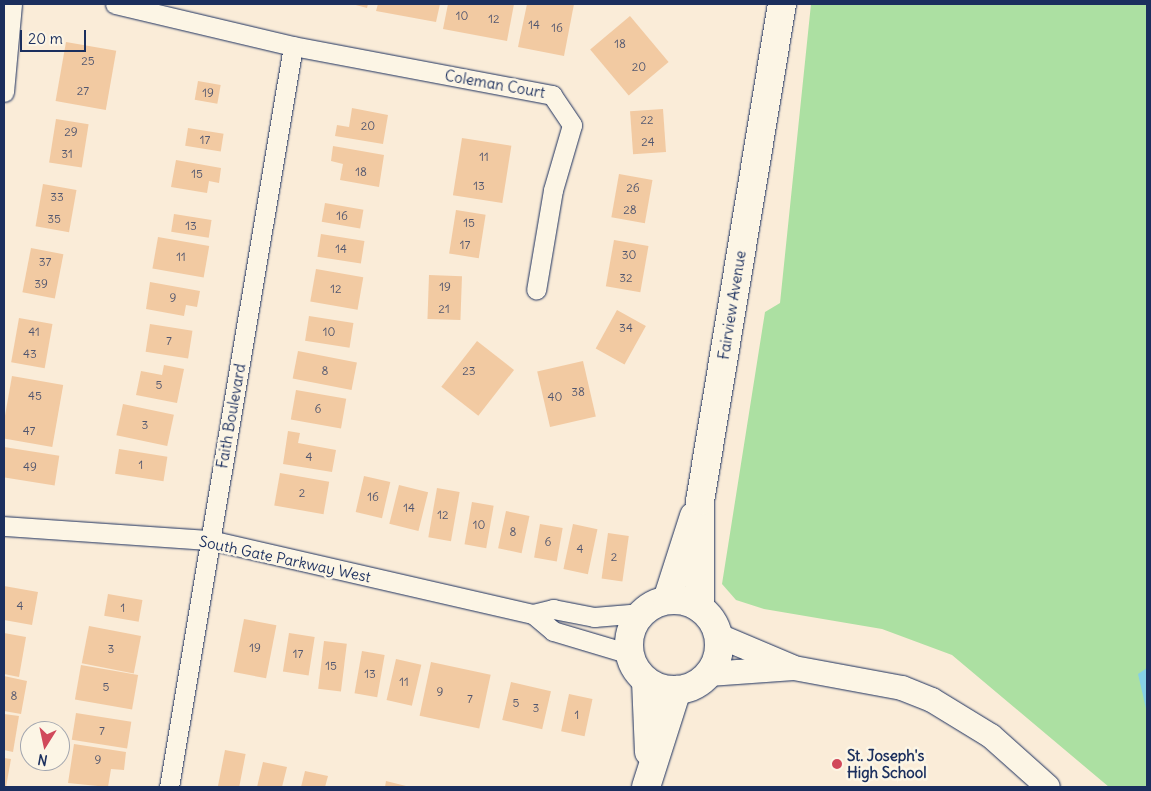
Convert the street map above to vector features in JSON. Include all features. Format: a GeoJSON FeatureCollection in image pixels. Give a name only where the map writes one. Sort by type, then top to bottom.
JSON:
{"type":"FeatureCollection","features":[{"type":"Feature","properties":{"kind":"main road","name":"Fairview Avenue"},"geometry":{"type":"LineString","coordinates":[[700,608],[700,501],[782,4]]}},
{"type":"Feature","properties":{"kind":"main road"},"geometry":{"type":"LineString","coordinates":[[667,600],[700,501]]}},
{"type":"Feature","properties":{"kind":"main road"},"geometry":{"type":"LineString","coordinates":[[646,681],[677,690],[709,674],[719,650],[719,636],[700,608],[667,600],[642,613],[629,639],[630,654],[646,681],[648,777]]}},
{"type":"Feature","properties":{"kind":"main road"},"geometry":{"type":"LineString","coordinates":[[648,777],[677,690]]}},
{"type":"Feature","properties":{"kind":"street"},"geometry":{"type":"LineString","coordinates":[[4,92],[12,4]]}},
{"type":"Feature","properties":{"kind":"street","name":"Coleman Court"},"geometry":{"type":"LineString","coordinates":[[114,4],[293,46],[509,88],[544,91],[558,101],[569,115],[571,135],[553,190],[536,290]]}},
{"type":"Feature","properties":{"kind":"street","name":"Faith Boulevard"},"geometry":{"type":"LineString","coordinates":[[169,787],[293,46]]}},
{"type":"Feature","properties":{"kind":"street","name":"South Gate Parkway West"},"geometry":{"type":"LineString","coordinates":[[4,526],[210,540],[533,614],[554,631],[630,654]]}},
{"type":"Feature","properties":{"kind":"street","name":"South Gate Parkway West"},"geometry":{"type":"LineString","coordinates":[[533,614],[553,609],[594,617],[642,613]]}},
{"type":"Feature","properties":{"kind":"street"},"geometry":{"type":"LineString","coordinates":[[719,636],[794,668]]}},
{"type":"Feature","properties":{"kind":"street"},"geometry":{"type":"LineString","coordinates":[[709,674],[794,668],[870,679],[932,700],[991,736],[1048,787]]}},
{"type":"Feature","properties":{"kind":"green space"},"geometry":{"type":"Polygon","coordinates":[[[811,4],[1147,4],[1147,787],[1109,787],[952,655],[882,629],[764,609],[736,600],[722,584],[765,312],[780,303],[811,4]]]}},
{"type":"Feature","properties":{"kind":"water"},"geometry":{"type":"Polygon","coordinates":[[[1147,668],[1147,713],[1138,674],[1147,668]]]}},
{"type":"Feature","properties":{"kind":"building"},"geometry":{"type":"Polygon","coordinates":[[[352,4],[368,4],[367,8],[352,4]]]}},
{"type":"Feature","properties":{"kind":"building"},"geometry":{"type":"Polygon","coordinates":[[[378,4],[440,4],[436,22],[376,11],[378,4]]]}},
{"type":"Feature","properties":{"kind":"building"},"geometry":{"type":"Polygon","coordinates":[[[448,4],[514,4],[507,41],[443,29],[448,4]]]}},
{"type":"Feature","properties":{"kind":"building"},"geometry":{"type":"Polygon","coordinates":[[[527,4],[574,4],[564,56],[518,47],[527,4]]]}},
{"type":"Feature","properties":{"kind":"building"},"geometry":{"type":"Polygon","coordinates":[[[630,16],[669,62],[629,95],[590,49],[630,16]]]}},
{"type":"Feature","properties":{"kind":"building"},"geometry":{"type":"Polygon","coordinates":[[[66,42],[116,51],[106,110],[56,101],[66,42]]]}},
{"type":"Feature","properties":{"kind":"building"},"geometry":{"type":"Polygon","coordinates":[[[198,81],[221,85],[217,104],[195,100],[198,81]]]}},
{"type":"Feature","properties":{"kind":"building"},"geometry":{"type":"Polygon","coordinates":[[[352,108],[388,115],[383,144],[335,136],[337,125],[349,127],[352,108]]]}},
{"type":"Feature","properties":{"kind":"building"},"geometry":{"type":"Polygon","coordinates":[[[663,109],[666,152],[633,154],[630,111],[663,109]]]}},
{"type":"Feature","properties":{"kind":"building"},"geometry":{"type":"Polygon","coordinates":[[[56,119],[89,124],[82,168],[49,162],[56,119]]]}},
{"type":"Feature","properties":{"kind":"building"},"geometry":{"type":"Polygon","coordinates":[[[188,128],[224,134],[221,151],[185,146],[188,128]]]}},
{"type":"Feature","properties":{"kind":"building"},"geometry":{"type":"Polygon","coordinates":[[[462,138],[511,146],[502,203],[453,195],[462,138]]]}},
{"type":"Feature","properties":{"kind":"building"},"geometry":{"type":"Polygon","coordinates":[[[333,146],[384,155],[379,187],[340,180],[343,164],[331,161],[333,146]]]}},
{"type":"Feature","properties":{"kind":"building"},"geometry":{"type":"Polygon","coordinates":[[[176,160],[221,168],[219,183],[209,181],[207,193],[171,187],[176,160]]]}},
{"type":"Feature","properties":{"kind":"building"},"geometry":{"type":"Polygon","coordinates":[[[619,174],[652,180],[645,223],[611,217],[619,174]]]}},
{"type":"Feature","properties":{"kind":"building"},"geometry":{"type":"Polygon","coordinates":[[[43,184],[76,190],[69,232],[36,226],[43,184]]]}},
{"type":"Feature","properties":{"kind":"building"},"geometry":{"type":"Polygon","coordinates":[[[325,203],[363,210],[360,228],[322,222],[325,203]]]}},
{"type":"Feature","properties":{"kind":"building"},"geometry":{"type":"Polygon","coordinates":[[[456,210],[486,215],[479,258],[449,253],[456,210]]]}},
{"type":"Feature","properties":{"kind":"building"},"geometry":{"type":"Polygon","coordinates":[[[174,214],[212,220],[209,238],[171,232],[174,214]]]}},
{"type":"Feature","properties":{"kind":"building"},"geometry":{"type":"Polygon","coordinates":[[[321,234],[364,241],[361,264],[317,257],[321,234]]]}},
{"type":"Feature","properties":{"kind":"building"},"geometry":{"type":"Polygon","coordinates":[[[158,237],[209,246],[204,278],[152,269],[158,237]]]}},
{"type":"Feature","properties":{"kind":"building"},"geometry":{"type":"Polygon","coordinates":[[[614,240],[648,246],[640,292],[606,286],[614,240]]]}},
{"type":"Feature","properties":{"kind":"building"},"geometry":{"type":"Polygon","coordinates":[[[31,248],[63,254],[55,298],[22,292],[31,248]]]}},
{"type":"Feature","properties":{"kind":"building"},"geometry":{"type":"Polygon","coordinates":[[[316,269],[363,277],[358,310],[310,301],[316,269]]]}},
{"type":"Feature","properties":{"kind":"building"},"geometry":{"type":"Polygon","coordinates":[[[429,275],[462,276],[460,320],[427,319],[429,275]]]}},
{"type":"Feature","properties":{"kind":"building"},"geometry":{"type":"Polygon","coordinates":[[[150,282],[200,291],[197,307],[186,305],[184,316],[146,309],[150,282]]]}},
{"type":"Feature","properties":{"kind":"building"},"geometry":{"type":"Polygon","coordinates":[[[617,310],[646,326],[625,364],[596,348],[617,310]]]}},
{"type":"Feature","properties":{"kind":"building"},"geometry":{"type":"Polygon","coordinates":[[[309,316],[353,323],[350,348],[305,341],[309,316]]]}},
{"type":"Feature","properties":{"kind":"building"},"geometry":{"type":"Polygon","coordinates":[[[19,318],[52,324],[45,368],[11,362],[19,318]]]}},
{"type":"Feature","properties":{"kind":"building"},"geometry":{"type":"Polygon","coordinates":[[[150,324],[192,331],[188,358],[146,352],[150,324]]]}},
{"type":"Feature","properties":{"kind":"building"},"geometry":{"type":"Polygon","coordinates":[[[477,341],[514,370],[478,416],[441,387],[477,341]]]}},
{"type":"Feature","properties":{"kind":"building"},"geometry":{"type":"Polygon","coordinates":[[[298,351],[357,362],[352,390],[293,378],[298,351]]]}},
{"type":"Feature","properties":{"kind":"building"},"geometry":{"type":"Polygon","coordinates":[[[583,361],[596,417],[550,427],[537,372],[583,361]]]}},
{"type":"Feature","properties":{"kind":"building"},"geometry":{"type":"Polygon","coordinates":[[[164,365],[184,369],[177,403],[136,395],[141,371],[162,375],[164,365]]]}},
{"type":"Feature","properties":{"kind":"building"},"geometry":{"type":"Polygon","coordinates":[[[12,376],[63,385],[52,447],[4,439],[4,421],[12,376]]]}},
{"type":"Feature","properties":{"kind":"building"},"geometry":{"type":"Polygon","coordinates":[[[296,390],[346,399],[341,428],[291,420],[296,390]]]}},
{"type":"Feature","properties":{"kind":"building"},"geometry":{"type":"Polygon","coordinates":[[[123,404],[174,415],[167,446],[116,435],[123,404]]]}},
{"type":"Feature","properties":{"kind":"building"},"geometry":{"type":"Polygon","coordinates":[[[288,431],[300,433],[298,443],[336,450],[332,472],[283,464],[288,431]]]}},
{"type":"Feature","properties":{"kind":"building"},"geometry":{"type":"Polygon","coordinates":[[[4,447],[59,456],[55,485],[4,477],[4,447]]]}},
{"type":"Feature","properties":{"kind":"building"},"geometry":{"type":"Polygon","coordinates":[[[119,449],[167,457],[163,481],[115,474],[119,449]]]}},
{"type":"Feature","properties":{"kind":"building"},"geometry":{"type":"Polygon","coordinates":[[[280,473],[329,482],[324,514],[274,505],[280,473]]]}},
{"type":"Feature","properties":{"kind":"building"},"geometry":{"type":"Polygon","coordinates":[[[364,476],[390,482],[382,518],[356,512],[364,476]]]}},
{"type":"Feature","properties":{"kind":"building"},"geometry":{"type":"Polygon","coordinates":[[[399,485],[428,492],[418,531],[389,524],[399,485]]]}},
{"type":"Feature","properties":{"kind":"building"},"geometry":{"type":"Polygon","coordinates":[[[437,488],[460,492],[451,541],[428,537],[437,488]]]}},
{"type":"Feature","properties":{"kind":"building"},"geometry":{"type":"Polygon","coordinates":[[[472,502],[494,506],[486,548],[465,544],[472,502]]]}},
{"type":"Feature","properties":{"kind":"building"},"geometry":{"type":"Polygon","coordinates":[[[506,511],[529,516],[522,553],[498,548],[506,511]]]}},
{"type":"Feature","properties":{"kind":"building"},"geometry":{"type":"Polygon","coordinates":[[[540,524],[563,528],[557,561],[534,557],[540,524]]]}},
{"type":"Feature","properties":{"kind":"building"},"geometry":{"type":"Polygon","coordinates":[[[573,524],[597,529],[588,574],[563,569],[573,524]]]}},
{"type":"Feature","properties":{"kind":"building"},"geometry":{"type":"Polygon","coordinates":[[[608,533],[629,536],[622,581],[602,579],[608,533]]]}},
{"type":"Feature","properties":{"kind":"building"},"geometry":{"type":"Polygon","coordinates":[[[4,586],[38,592],[32,625],[4,620],[4,586]]]}},
{"type":"Feature","properties":{"kind":"building"},"geometry":{"type":"Polygon","coordinates":[[[108,594],[142,600],[139,622],[104,616],[108,594]]]}},
{"type":"Feature","properties":{"kind":"building"},"geometry":{"type":"Polygon","coordinates":[[[244,619],[276,625],[266,678],[234,672],[244,619]]]}},
{"type":"Feature","properties":{"kind":"building"},"geometry":{"type":"Polygon","coordinates":[[[89,626],[141,636],[134,673],[82,663],[89,626]]]}},
{"type":"Feature","properties":{"kind":"building"},"geometry":{"type":"Polygon","coordinates":[[[4,633],[26,637],[19,677],[4,674],[4,633]]]}},
{"type":"Feature","properties":{"kind":"building"},"geometry":{"type":"Polygon","coordinates":[[[289,633],[315,637],[309,676],[283,672],[289,633]]]}},
{"type":"Feature","properties":{"kind":"building"},"geometry":{"type":"Polygon","coordinates":[[[324,641],[347,644],[341,691],[318,689],[324,641]]]}},
{"type":"Feature","properties":{"kind":"building"},"geometry":{"type":"Polygon","coordinates":[[[362,651],[385,655],[377,697],[355,693],[362,651]]]}},
{"type":"Feature","properties":{"kind":"building"},"geometry":{"type":"Polygon","coordinates":[[[396,659],[421,665],[412,706],[387,700],[396,659]]]}},
{"type":"Feature","properties":{"kind":"building"},"geometry":{"type":"Polygon","coordinates":[[[431,662],[491,675],[479,728],[420,716],[431,662]]]}},
{"type":"Feature","properties":{"kind":"building"},"geometry":{"type":"Polygon","coordinates":[[[81,665],[138,675],[132,710],[75,699],[81,665]]]}},
{"type":"Feature","properties":{"kind":"building"},"geometry":{"type":"Polygon","coordinates":[[[4,676],[27,681],[21,714],[4,711],[4,676]]]}},
{"type":"Feature","properties":{"kind":"building"},"geometry":{"type":"Polygon","coordinates":[[[511,682],[551,691],[542,729],[502,720],[511,682]]]}},
{"type":"Feature","properties":{"kind":"building"},"geometry":{"type":"Polygon","coordinates":[[[569,694],[592,699],[585,736],[561,731],[569,694]]]}},
{"type":"Feature","properties":{"kind":"building"},"geometry":{"type":"Polygon","coordinates":[[[76,713],[131,722],[127,748],[72,740],[76,713]]]}},
{"type":"Feature","properties":{"kind":"building"},"geometry":{"type":"Polygon","coordinates":[[[4,714],[19,716],[13,752],[4,750],[4,714]]]}},
{"type":"Feature","properties":{"kind":"building"},"geometry":{"type":"Polygon","coordinates":[[[74,744],[126,752],[124,770],[111,769],[108,787],[68,783],[74,744]]]}},
{"type":"Feature","properties":{"kind":"building"},"geometry":{"type":"Polygon","coordinates":[[[225,750],[246,754],[239,787],[218,787],[225,750]]]}},
{"type":"Feature","properties":{"kind":"building"},"geometry":{"type":"Polygon","coordinates":[[[4,758],[11,759],[6,787],[4,787],[4,758]]]}},
{"type":"Feature","properties":{"kind":"building"},"geometry":{"type":"Polygon","coordinates":[[[263,762],[287,767],[282,787],[257,787],[263,762]]]}},
{"type":"Feature","properties":{"kind":"building"},"geometry":{"type":"Polygon","coordinates":[[[305,771],[328,776],[325,787],[301,787],[305,771]]]}},
{"type":"Feature","properties":{"kind":"building"},"geometry":{"type":"Polygon","coordinates":[[[386,781],[410,787],[385,787],[386,781]]]}},
{"type":"Feature","properties":{"kind":"place","name":"St. Joseph's High School"},"geometry":{"type":"Point","coordinates":[837,764]}}]}
